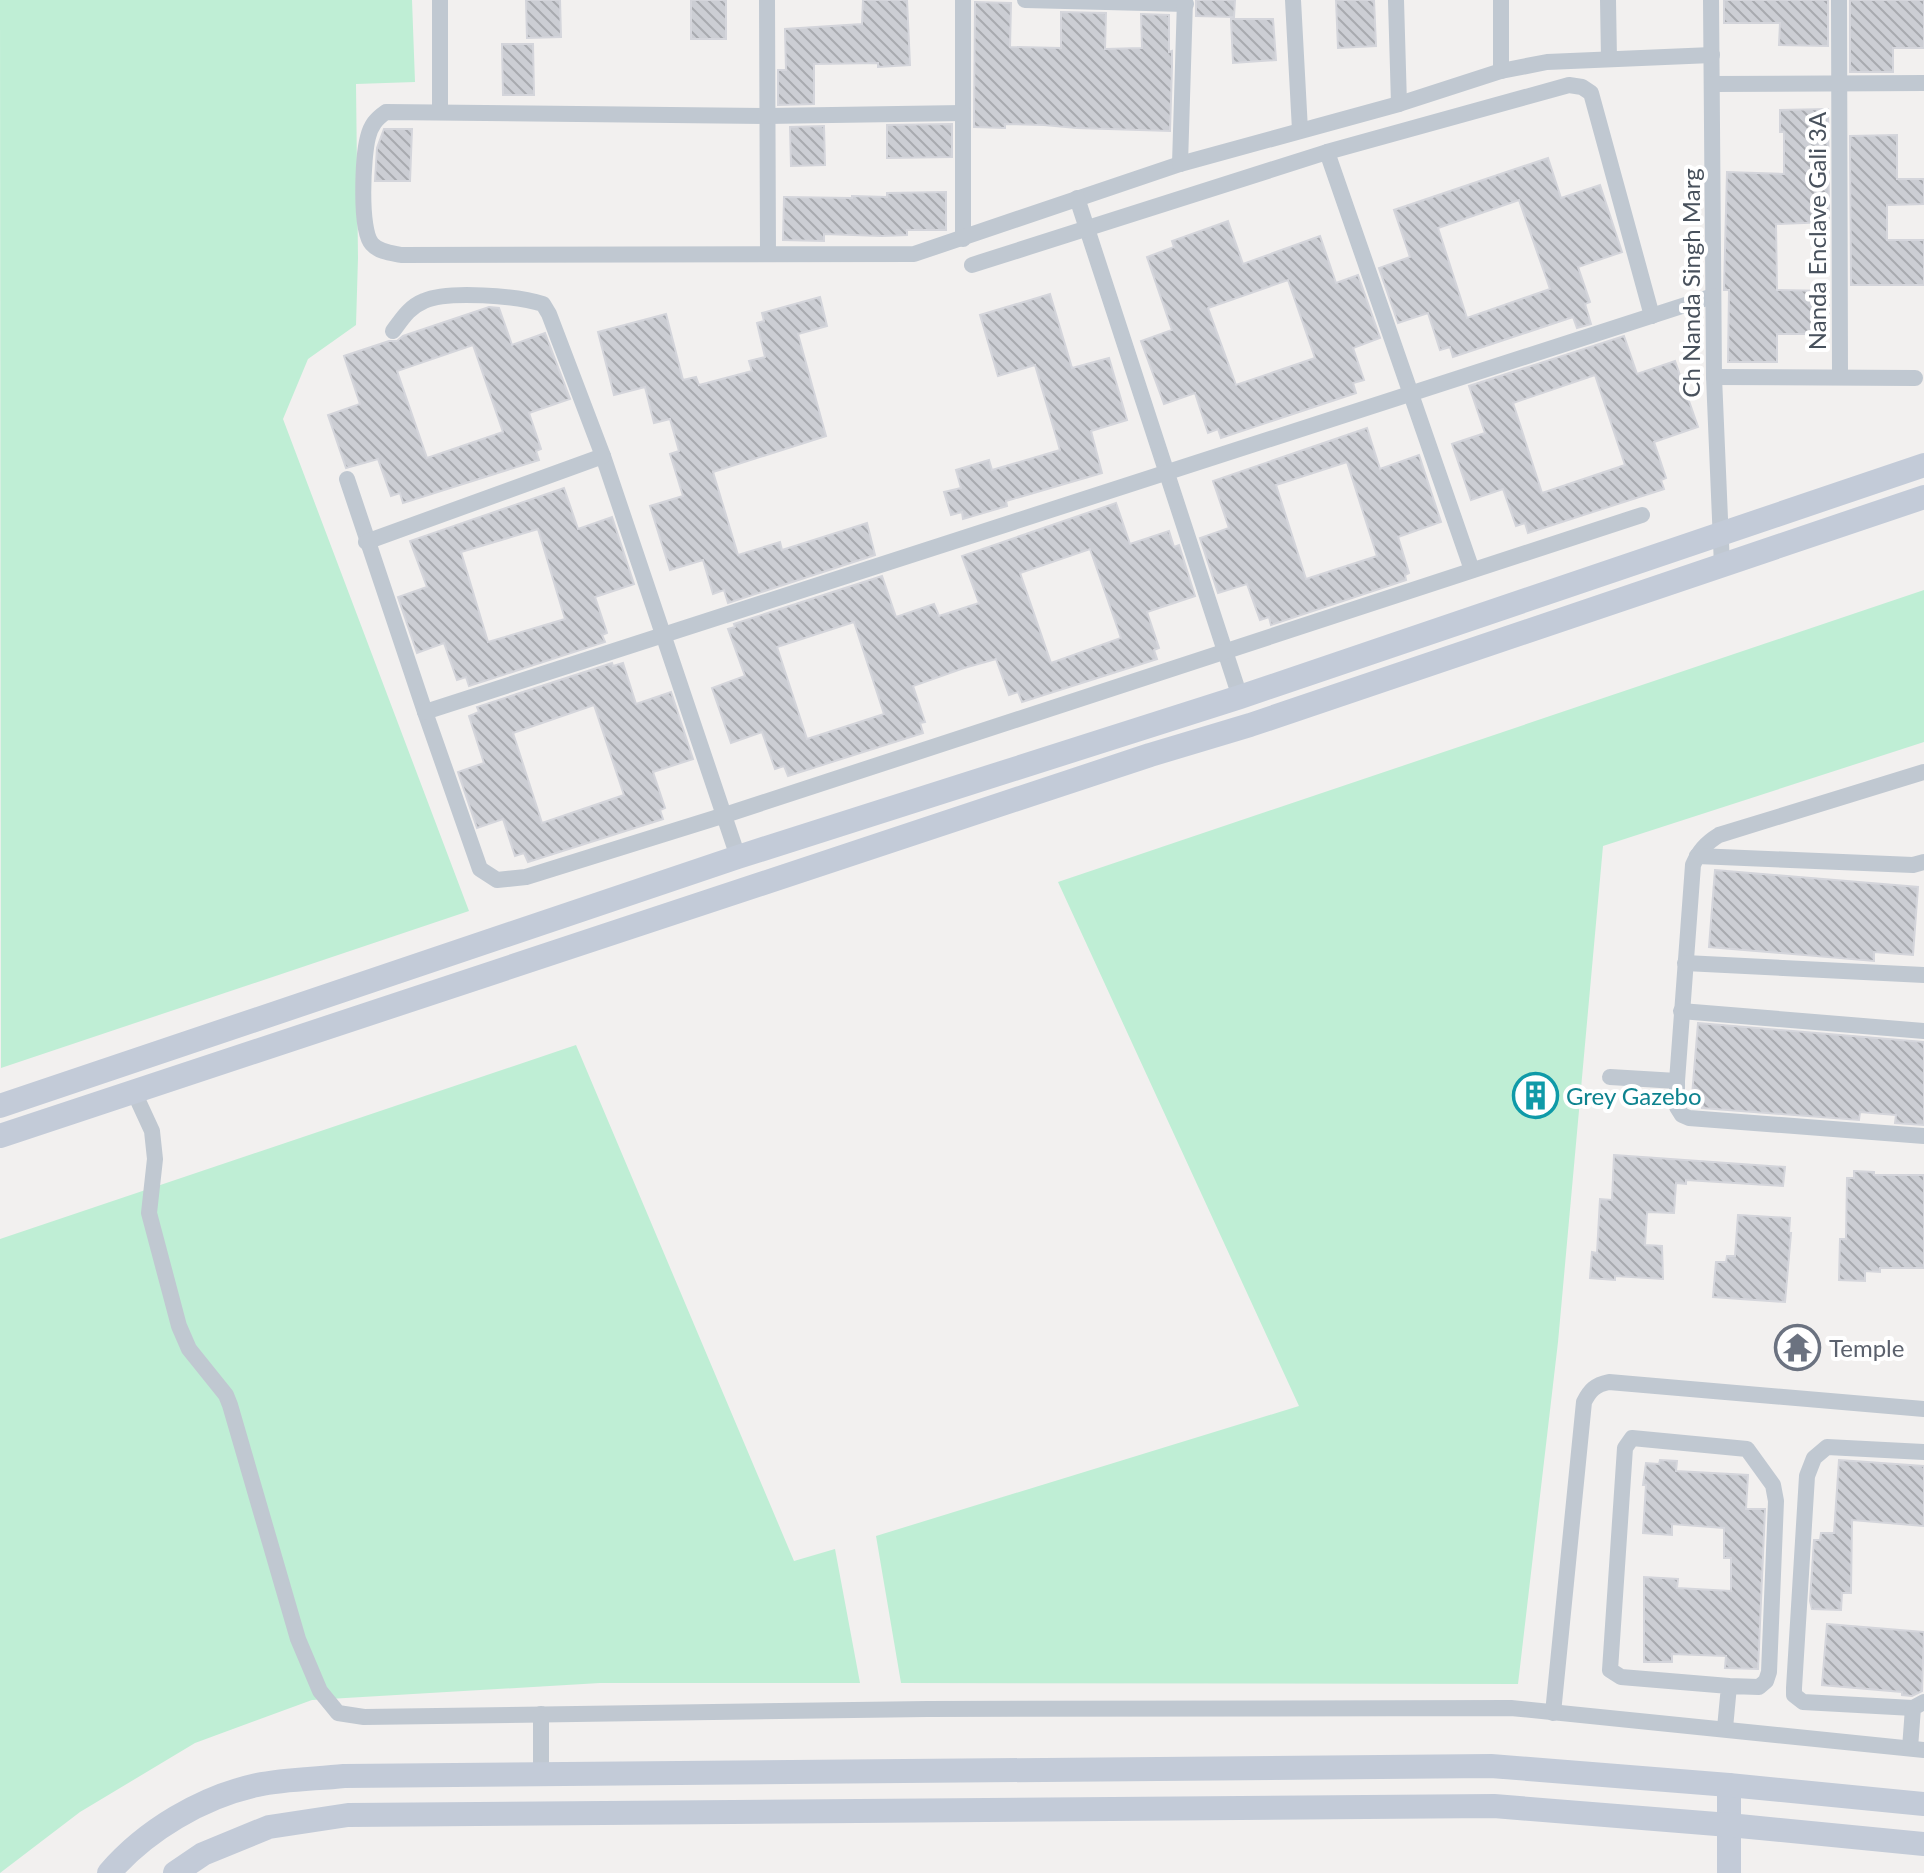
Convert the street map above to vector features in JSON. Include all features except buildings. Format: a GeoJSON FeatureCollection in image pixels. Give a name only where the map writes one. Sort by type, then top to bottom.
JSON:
{"type":"FeatureCollection","features":[{"type":"Feature","properties":{"kind":"street"},"geometry":{"type":"LineString","coordinates":[[440,0],[440,111]]}},
{"type":"Feature","properties":{"kind":"street"},"geometry":{"type":"LineString","coordinates":[[767,0],[768,254]]}},
{"type":"Feature","properties":{"kind":"street"},"geometry":{"type":"LineString","coordinates":[[963,0],[963,239]]}},
{"type":"Feature","properties":{"kind":"street"},"geometry":{"type":"LineString","coordinates":[[1025,0],[1186,2],[1180,164]]}},
{"type":"Feature","properties":{"kind":"street"},"geometry":{"type":"LineString","coordinates":[[1293,0],[1300,130]]}},
{"type":"Feature","properties":{"kind":"street"},"geometry":{"type":"LineString","coordinates":[[1396,0],[1399,104]]}},
{"type":"Feature","properties":{"kind":"street"},"geometry":{"type":"LineString","coordinates":[[1501,0],[1501,71]]}},
{"type":"Feature","properties":{"kind":"street"},"geometry":{"type":"LineString","coordinates":[[1608,0],[1609,59]]}},
{"type":"Feature","properties":{"kind":"street","name":"Ch Nanda Singh Marg"},"geometry":{"type":"LineString","coordinates":[[1711,0],[1714,377],[1722,566]]}},
{"type":"Feature","properties":{"kind":"street","name":"Nanda Enclave Gali 3A"},"geometry":{"type":"LineString","coordinates":[[1839,0],[1840,377]]}},
{"type":"Feature","properties":{"kind":"street"},"geometry":{"type":"LineString","coordinates":[[963,113],[767,116],[386,112],[374,120],[364,158],[365,234],[373,246],[401,255],[914,254],[1180,164],[1399,104],[1501,71],[1547,62],[1712,55]]}},
{"type":"Feature","properties":{"kind":"street"},"geometry":{"type":"LineString","coordinates":[[1712,84],[1924,83]]}},
{"type":"Feature","properties":{"kind":"street"},"geometry":{"type":"LineString","coordinates":[[972,265],[1327,152],[1569,85],[1582,87],[1591,93],[1652,316]]}},
{"type":"Feature","properties":{"kind":"street"},"geometry":{"type":"LineString","coordinates":[[1327,152],[1472,570]]}},
{"type":"Feature","properties":{"kind":"street"},"geometry":{"type":"LineString","coordinates":[[1077,198],[1240,697]]}},
{"type":"Feature","properties":{"kind":"street"},"geometry":{"type":"LineString","coordinates":[[393,331],[407,311],[426,299],[500,296],[543,304],[603,456],[738,857]]}},
{"type":"Feature","properties":{"kind":"street"},"geometry":{"type":"LineString","coordinates":[[425,712],[1713,296]]}},
{"type":"Feature","properties":{"kind":"street"},"geometry":{"type":"LineString","coordinates":[[1714,377],[1915,378]]}},
{"type":"Feature","properties":{"kind":"street"},"geometry":{"type":"LineString","coordinates":[[366,542],[603,456]]}},
{"type":"Feature","properties":{"kind":"street"},"geometry":{"type":"LineString","coordinates":[[0,1106],[738,857],[1240,697],[1924,465]]}},
{"type":"Feature","properties":{"kind":"street"},"geometry":{"type":"LineString","coordinates":[[347,479],[480,869],[497,880],[526,877],[725,815],[1642,515]]}},
{"type":"Feature","properties":{"kind":"street"},"geometry":{"type":"LineString","coordinates":[[0,1136],[1150,755],[1250,725],[1924,497]]}},
{"type":"Feature","properties":{"kind":"street"},"geometry":{"type":"LineString","coordinates":[[1142,727],[1150,755]]}},
{"type":"Feature","properties":{"kind":"street"},"geometry":{"type":"LineString","coordinates":[[1924,772],[1719,835],[1707,843],[1693,865],[1677,1081],[1677,1107],[1682,1115],[1689,1118],[1924,1136]]}},
{"type":"Feature","properties":{"kind":"street"},"geometry":{"type":"LineString","coordinates":[[1697,856],[1913,865],[1924,862]]}},
{"type":"Feature","properties":{"kind":"street"},"geometry":{"type":"LineString","coordinates":[[1685,963],[1924,975]]}},
{"type":"Feature","properties":{"kind":"street"},"geometry":{"type":"LineString","coordinates":[[1681,1011],[1924,1031]]}},
{"type":"Feature","properties":{"kind":"street"},"geometry":{"type":"LineString","coordinates":[[1610,1077],[1677,1081]]}},
{"type":"Feature","properties":{"kind":"street"},"geometry":{"type":"LineString","coordinates":[[134,1092],[152,1131],[155,1159],[149,1213],[179,1326],[189,1349],[226,1395],[230,1405],[298,1639],[320,1691],[338,1713],[348,1716],[1511,1708],[1917,1749],[1919,1705],[1803,1702],[1794,1695],[1794,1688],[1807,1476],[1814,1458],[1827,1447],[1924,1452]]}},
{"type":"Feature","properties":{"kind":"street"},"geometry":{"type":"LineString","coordinates":[[1553,1713],[1584,1402],[1589,1391],[1598,1384],[1609,1382],[1924,1409]]}},
{"type":"Feature","properties":{"kind":"street"},"geometry":{"type":"LineString","coordinates":[[1632,1438],[1747,1449],[1773,1485],[1776,1501],[1769,1672],[1766,1681],[1759,1687],[1729,1686],[1621,1677],[1610,1670],[1625,1448],[1632,1438]]}},
{"type":"Feature","properties":{"kind":"street"},"geometry":{"type":"LineString","coordinates":[[1725,1728],[1729,1686]]}},
{"type":"Feature","properties":{"kind":"street"},"geometry":{"type":"LineString","coordinates":[[541,1714],[541,1774]]}},
{"type":"Feature","properties":{"kind":"street"},"geometry":{"type":"LineString","coordinates":[[109,1873],[123,1856],[187,1809],[257,1785],[344,1776],[1491,1766],[1924,1804]]}},
{"type":"Feature","properties":{"kind":"street"},"geometry":{"type":"LineString","coordinates":[[1729,1785],[1729,1873]]}},
{"type":"Feature","properties":{"kind":"street"},"geometry":{"type":"LineString","coordinates":[[175,1873],[203,1854],[269,1827],[348,1815],[1494,1806],[1924,1844]]}},
{"type":"Feature","properties":{"kind":"green space"},"geometry":{"type":"Polygon","coordinates":[[[0,0],[412,0],[415,82],[356,84],[356,325],[308,359],[283,419],[469,911],[1,1068],[0,0]]]}},
{"type":"Feature","properties":{"kind":"green space"},"geometry":{"type":"Polygon","coordinates":[[[1924,590],[1924,742],[1603,846],[1558,1342],[1518,1684],[901,1683],[876,1536],[1299,1406],[1058,882],[1924,590]]]}},
{"type":"Feature","properties":{"kind":"green space"},"geometry":{"type":"Polygon","coordinates":[[[576,1045],[794,1561],[835,1549],[860,1683],[600,1683],[312,1700],[195,1743],[80,1812],[0,1873],[0,1239],[576,1045]]]}},
{"type":"Feature","properties":{"kind":"place","name":"Grey Gazebo"},"geometry":{"type":"Point","coordinates":[1535,1095]}},
{"type":"Feature","properties":{"kind":"place","name":"Temple"},"geometry":{"type":"Point","coordinates":[1798,1347]}}]}
